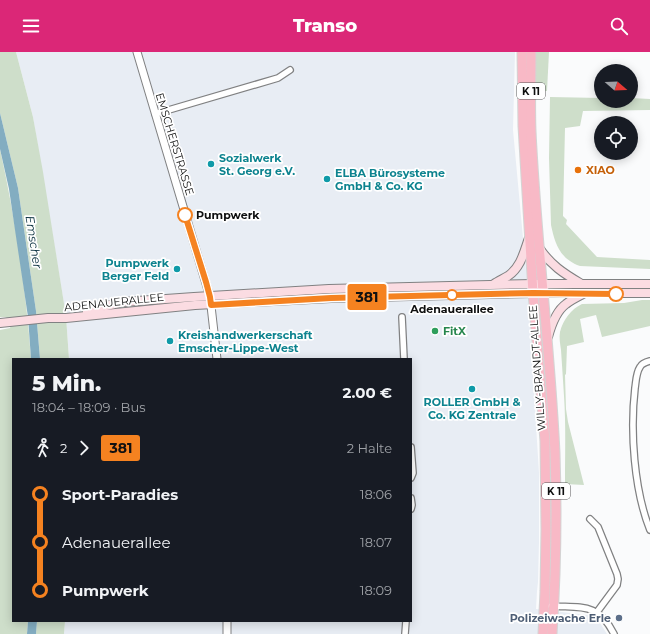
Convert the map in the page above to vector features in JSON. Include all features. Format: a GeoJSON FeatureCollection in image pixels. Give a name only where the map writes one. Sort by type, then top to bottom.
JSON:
{"type":"FeatureCollection","features":[{"type":"Feature","properties":{"kind":"main road","name":"WILLY-BRANDT-ALLEE"},"geometry":{"type":"LineString","coordinates":[[522,52],[523,126],[529,237],[547,338],[555,453],[556,548],[552,634]]}},
{"type":"Feature","properties":{"kind":"main road","name":"WILLY-BRANDT-ALLEE"},"geometry":{"type":"LineString","coordinates":[[531,52],[531,130],[540,249],[538,288],[545,441],[546,529],[543,634]]}},
{"type":"Feature","properties":{"kind":"main road"},"geometry":{"type":"LineString","coordinates":[[493,284],[507,276],[516,267],[524,254],[529,237]]}},
{"type":"Feature","properties":{"kind":"main road"},"geometry":{"type":"LineString","coordinates":[[540,249],[553,266],[583,284]]}},
{"type":"Feature","properties":{"kind":"main road","name":"ADENAUERALLEE"},"geometry":{"type":"LineString","coordinates":[[0,323],[195,305],[210,301],[329,289],[493,284],[583,294],[650,294]]}},
{"type":"Feature","properties":{"kind":"main road","name":"ADENAUERALLEE"},"geometry":{"type":"LineString","coordinates":[[210,301],[331,298],[538,288],[583,284],[650,284]]}},
{"type":"Feature","properties":{"kind":"main road"},"geometry":{"type":"LineString","coordinates":[[547,338],[559,311],[566,304],[583,294]]}},
{"type":"Feature","properties":{"kind":"street","name":"EMSCHERSTRASSE"},"geometry":{"type":"LineString","coordinates":[[136,52],[210,301],[217,358]]}},
{"type":"Feature","properties":{"kind":"street"},"geometry":{"type":"LineString","coordinates":[[155,114],[278,78],[290,70]]}},
{"type":"Feature","properties":{"kind":"street"},"geometry":{"type":"LineString","coordinates":[[402,317],[404,358]]}},
{"type":"Feature","properties":{"kind":"street"},"geometry":{"type":"LineString","coordinates":[[650,361],[643,363],[638,371],[633,414],[637,477],[643,509],[650,530]]}},
{"type":"Feature","properties":{"kind":"street"},"geometry":{"type":"LineString","coordinates":[[412,460],[412,476]]}},
{"type":"Feature","properties":{"kind":"street"},"geometry":{"type":"LineString","coordinates":[[590,519],[598,527],[618,580],[597,612]]}},
{"type":"Feature","properties":{"kind":"street"},"geometry":{"type":"LineString","coordinates":[[544,606],[591,609],[604,618],[610,625],[614,634]]}},
{"type":"Feature","properties":{"kind":"street"},"geometry":{"type":"LineString","coordinates":[[227,622],[227,634]]}},
{"type":"Feature","properties":{"kind":"street"},"geometry":{"type":"LineString","coordinates":[[405,634],[406,622]]}},
{"type":"Feature","properties":{"kind":"shaded area"},"geometry":{"type":"Polygon","coordinates":[[[16,52],[515,52],[513,130],[527,281],[539,473],[539,542],[536,609],[588,615],[600,623],[607,634],[64,634],[65,622],[412,622],[412,358],[69,358],[66,316],[33,117],[16,52]]]}},
{"type":"Feature","properties":{"kind":"green space"},"geometry":{"type":"Polygon","coordinates":[[[0,52],[16,52],[33,117],[43,172],[66,316],[69,358],[40,358],[36,311],[18,188],[0,113],[0,52]]]}},
{"type":"Feature","properties":{"kind":"green space"},"geometry":{"type":"Polygon","coordinates":[[[535,52],[549,52],[547,91],[534,91],[535,52]]]}},
{"type":"Feature","properties":{"kind":"green space"},"geometry":{"type":"Polygon","coordinates":[[[550,97],[594,98],[594,108],[638,108],[638,98],[650,99],[650,110],[583,111],[580,126],[565,128],[563,216],[567,220],[566,224],[597,257],[650,260],[650,269],[580,266],[573,263],[563,255],[554,238],[551,225],[549,158],[550,97]]]}},
{"type":"Feature","properties":{"kind":"green space"},"geometry":{"type":"Polygon","coordinates":[[[0,149],[19,253],[31,358],[12,358],[12,622],[28,622],[27,634],[0,634],[0,330],[10,328],[12,320],[5,317],[0,317],[0,149]]]}},
{"type":"Feature","properties":{"kind":"green space"},"geometry":{"type":"Polygon","coordinates":[[[650,300],[650,326],[602,337],[596,315],[580,319],[584,342],[567,346],[565,375],[566,409],[584,485],[565,484],[565,407],[560,338],[561,328],[565,319],[571,312],[582,304],[624,303],[650,300]]]}},
{"type":"Feature","properties":{"kind":"green space"},"geometry":{"type":"Polygon","coordinates":[[[37,622],[65,622],[64,634],[36,634],[37,622]]]}},
{"type":"Feature","properties":{"kind":"water"},"geometry":{"type":"Polygon","coordinates":[[[0,113],[18,188],[36,311],[40,358],[31,358],[28,317],[9,189],[0,149],[0,113]]]}},
{"type":"Feature","properties":{"kind":"water"},"geometry":{"type":"Polygon","coordinates":[[[28,622],[37,622],[36,634],[27,634],[28,622]]]}},
{"type":"Feature","properties":{"kind":"bus line","name":"381"},"geometry":{"type":"LineString","coordinates":[[185,215],[206,282],[211,305],[331,298],[533,293],[616,294]]}},
{"type":"Feature","properties":{"kind":"place","name":"Sozialwerk St. Georg e.V."},"geometry":{"type":"Point","coordinates":[211,164]}},
{"type":"Feature","properties":{"kind":"place","name":"XIAO"},"geometry":{"type":"Point","coordinates":[578,170]}},
{"type":"Feature","properties":{"kind":"place","name":"ELBA Bürosysteme GmbH & Co. KG"},"geometry":{"type":"Point","coordinates":[327,179]}},
{"type":"Feature","properties":{"kind":"place","name":"Pumpwerk"},"geometry":{"type":"Point","coordinates":[185,215]}},
{"type":"Feature","properties":{"kind":"place","name":"Pumpwerk Berger Feld"},"geometry":{"type":"Point","coordinates":[177,269]}},
{"type":"Feature","properties":{"kind":"place","name":"Adenauerallee"},"geometry":{"type":"Point","coordinates":[452,295]}},
{"type":"Feature","properties":{"kind":"place","name":"FitX"},"geometry":{"type":"Point","coordinates":[435,331]}},
{"type":"Feature","properties":{"kind":"place","name":"Kreishandwerkerschaft Emscher-Lippe-West"},"geometry":{"type":"Point","coordinates":[170,341]}},
{"type":"Feature","properties":{"kind":"place","name":"ROLLER GmbH & Co. KG Zentrale"},"geometry":{"type":"Point","coordinates":[472,389]}},
{"type":"Feature","properties":{"kind":"place","name":"Polizeiwache Erle"},"geometry":{"type":"Point","coordinates":[619,618]}},
{"type":"Feature","properties":{"kind":"water label","name":"Emscher"},"geometry":{"type":"Point","coordinates":[34,242]}}]}
